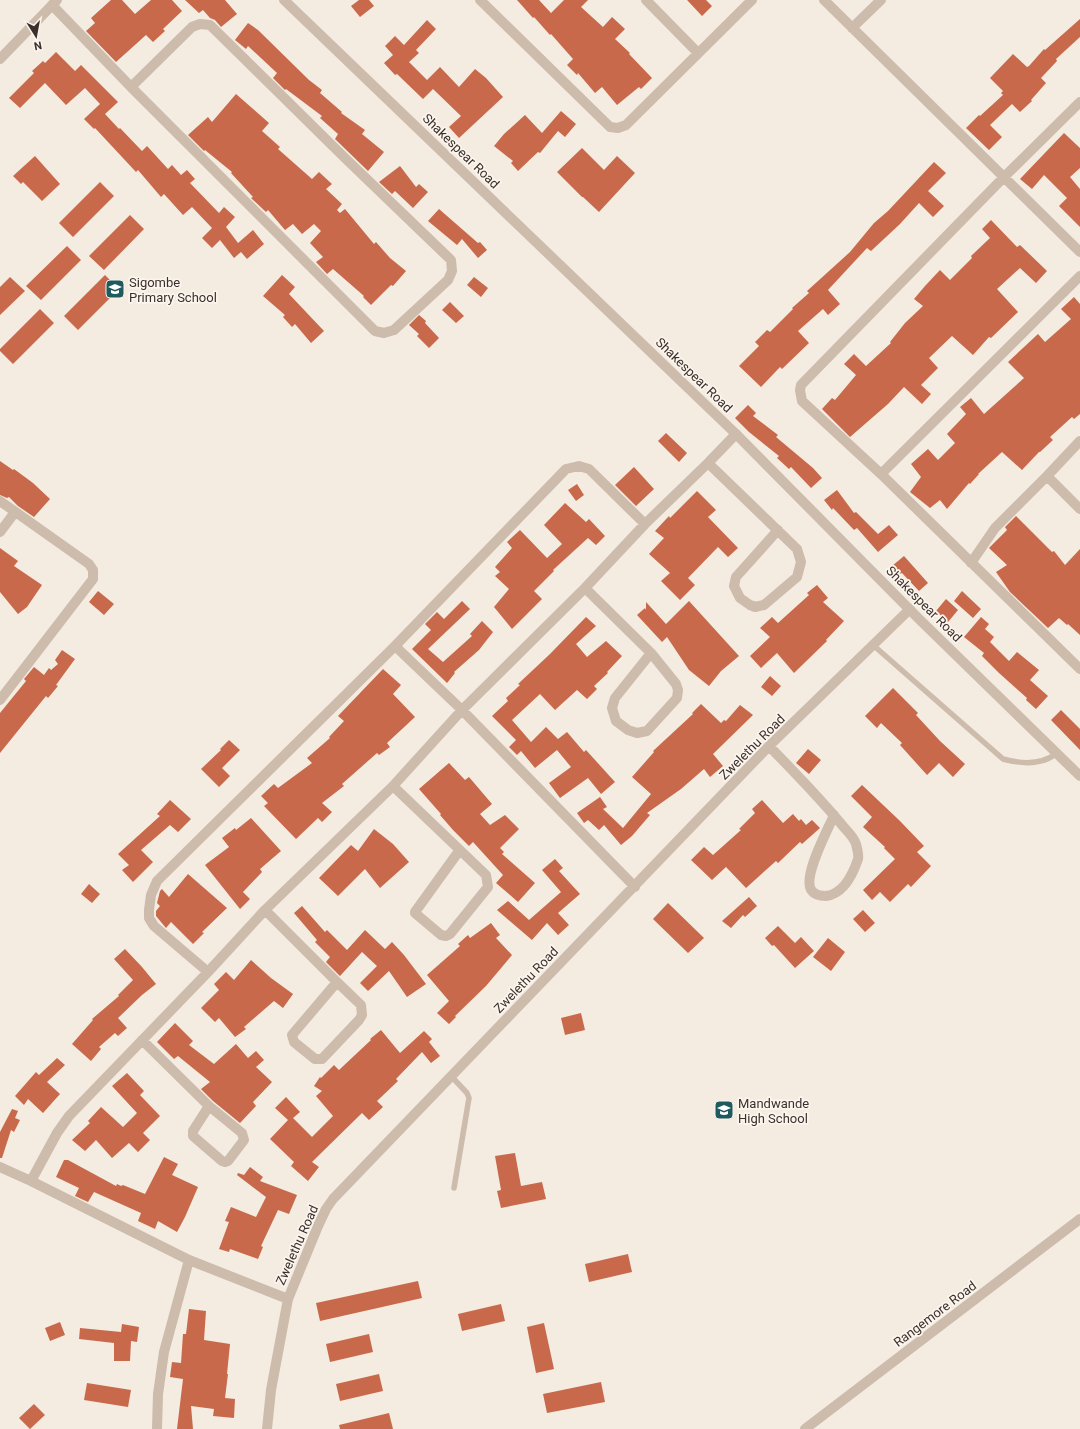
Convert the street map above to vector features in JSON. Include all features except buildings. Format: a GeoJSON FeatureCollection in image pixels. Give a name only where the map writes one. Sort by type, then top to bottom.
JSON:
{"type":"FeatureCollection","features":[{"type":"Feature","properties":{"kind":"street","name":"Shakespear Road"},"geometry":{"type":"LineString","coordinates":[[284,0],[736,434],[910,609],[1080,776]]}},
{"type":"Feature","properties":{"kind":"street"},"geometry":{"type":"LineString","coordinates":[[480,0],[610,127],[618,128],[626,125],[752,0]]}},
{"type":"Feature","properties":{"kind":"street"},"geometry":{"type":"LineString","coordinates":[[646,0],[698,53]]}},
{"type":"Feature","properties":{"kind":"street"},"geometry":{"type":"LineString","coordinates":[[824,0],[1080,252]]}},
{"type":"Feature","properties":{"kind":"street"},"geometry":{"type":"LineString","coordinates":[[852,28],[881,0]]}},
{"type":"Feature","properties":{"kind":"street"},"geometry":{"type":"LineString","coordinates":[[0,59],[54,2],[131,87],[375,331],[384,333],[394,330],[448,280],[452,271],[451,260],[210,25],[200,24],[192,27],[131,87]]}},
{"type":"Feature","properties":{"kind":"street"},"geometry":{"type":"LineString","coordinates":[[1080,102],[1004,177],[802,385],[800,390],[802,401],[881,474],[1080,668]]}},
{"type":"Feature","properties":{"kind":"street"},"geometry":{"type":"LineString","coordinates":[[881,474],[1080,276]]}},
{"type":"Feature","properties":{"kind":"street"},"geometry":{"type":"LineString","coordinates":[[31,1181],[61,1126],[142,1040],[208,972],[265,910],[393,786],[462,710],[585,588],[645,524],[708,464],[736,434]]}},
{"type":"Feature","properties":{"kind":"street"},"geometry":{"type":"LineString","coordinates":[[971,563],[995,528],[1080,441]]}},
{"type":"Feature","properties":{"kind":"street"},"geometry":{"type":"LineString","coordinates":[[708,464],[778,530],[797,549],[801,562],[797,577],[764,605],[755,607],[750,606],[740,598],[734,586],[736,577],[778,530]]}},
{"type":"Feature","properties":{"kind":"street"},"geometry":{"type":"LineString","coordinates":[[208,972],[154,926],[149,918],[149,910],[154,887],[163,876],[396,646],[566,469],[579,466],[589,469],[645,524]]}},
{"type":"Feature","properties":{"kind":"street"},"geometry":{"type":"LineString","coordinates":[[1047,476],[1080,509]]}},
{"type":"Feature","properties":{"kind":"street"},"geometry":{"type":"LineString","coordinates":[[0,501],[89,564],[93,570],[92,579],[0,700]]}},
{"type":"Feature","properties":{"kind":"street"},"geometry":{"type":"LineString","coordinates":[[0,532],[15,512]]}},
{"type":"Feature","properties":{"kind":"street"},"geometry":{"type":"LineString","coordinates":[[585,588],[651,653],[676,684],[678,690],[677,698],[647,731],[637,733],[628,730],[616,721],[612,708],[615,698],[651,653]]}},
{"type":"Feature","properties":{"kind":"street","name":"Zwelethu Road"},"geometry":{"type":"LineString","coordinates":[[267,1429],[271,1390],[288,1299],[320,1221],[333,1199],[636,886],[769,746],[910,609]]}},
{"type":"Feature","properties":{"kind":"street"},"geometry":{"type":"LineString","coordinates":[[396,646],[462,710],[636,886]]}},
{"type":"Feature","properties":{"kind":"street"},"geometry":{"type":"LineString","coordinates":[[769,746],[834,815],[855,842],[858,858],[847,881],[840,890],[833,894],[819,896],[813,893],[809,887],[810,872],[834,815]]}},
{"type":"Feature","properties":{"kind":"street"},"geometry":{"type":"LineString","coordinates":[[393,786],[459,851],[486,875],[488,887],[450,934],[441,936],[415,912],[417,907],[459,851]]}},
{"type":"Feature","properties":{"kind":"street"},"geometry":{"type":"LineString","coordinates":[[265,910],[361,1005],[362,1015],[359,1020],[325,1057],[320,1060],[315,1059],[294,1042],[292,1035],[337,982]]}},
{"type":"Feature","properties":{"kind":"street"},"geometry":{"type":"LineString","coordinates":[[142,1040],[209,1106],[242,1133],[244,1138],[228,1161],[225,1162],[193,1136],[193,1131],[209,1106]]}},
{"type":"Feature","properties":{"kind":"street"},"geometry":{"type":"LineString","coordinates":[[0,1167],[189,1260],[288,1299]]}},
{"type":"Feature","properties":{"kind":"street","name":"Rangemore Road"},"geometry":{"type":"LineString","coordinates":[[805,1429],[1080,1219]]}},
{"type":"Feature","properties":{"kind":"street"},"geometry":{"type":"LineString","coordinates":[[157,1429],[158,1394],[164,1352],[189,1260]]}},
{"type":"Feature","properties":{"kind":"lane"},"geometry":{"type":"LineString","coordinates":[[873,645],[1003,759],[1016,762],[1036,762],[1050,759],[1057,753]]}},
{"type":"Feature","properties":{"kind":"lane"},"geometry":{"type":"LineString","coordinates":[[451,1076],[467,1093],[469,1098],[454,1188]]}},
{"type":"Feature","properties":{"kind":"place","name":"Sigombe Primary School"},"geometry":{"type":"Point","coordinates":[115,289]}},
{"type":"Feature","properties":{"kind":"place","name":"Mandwande High School"},"geometry":{"type":"Point","coordinates":[724,1110]}}]}
